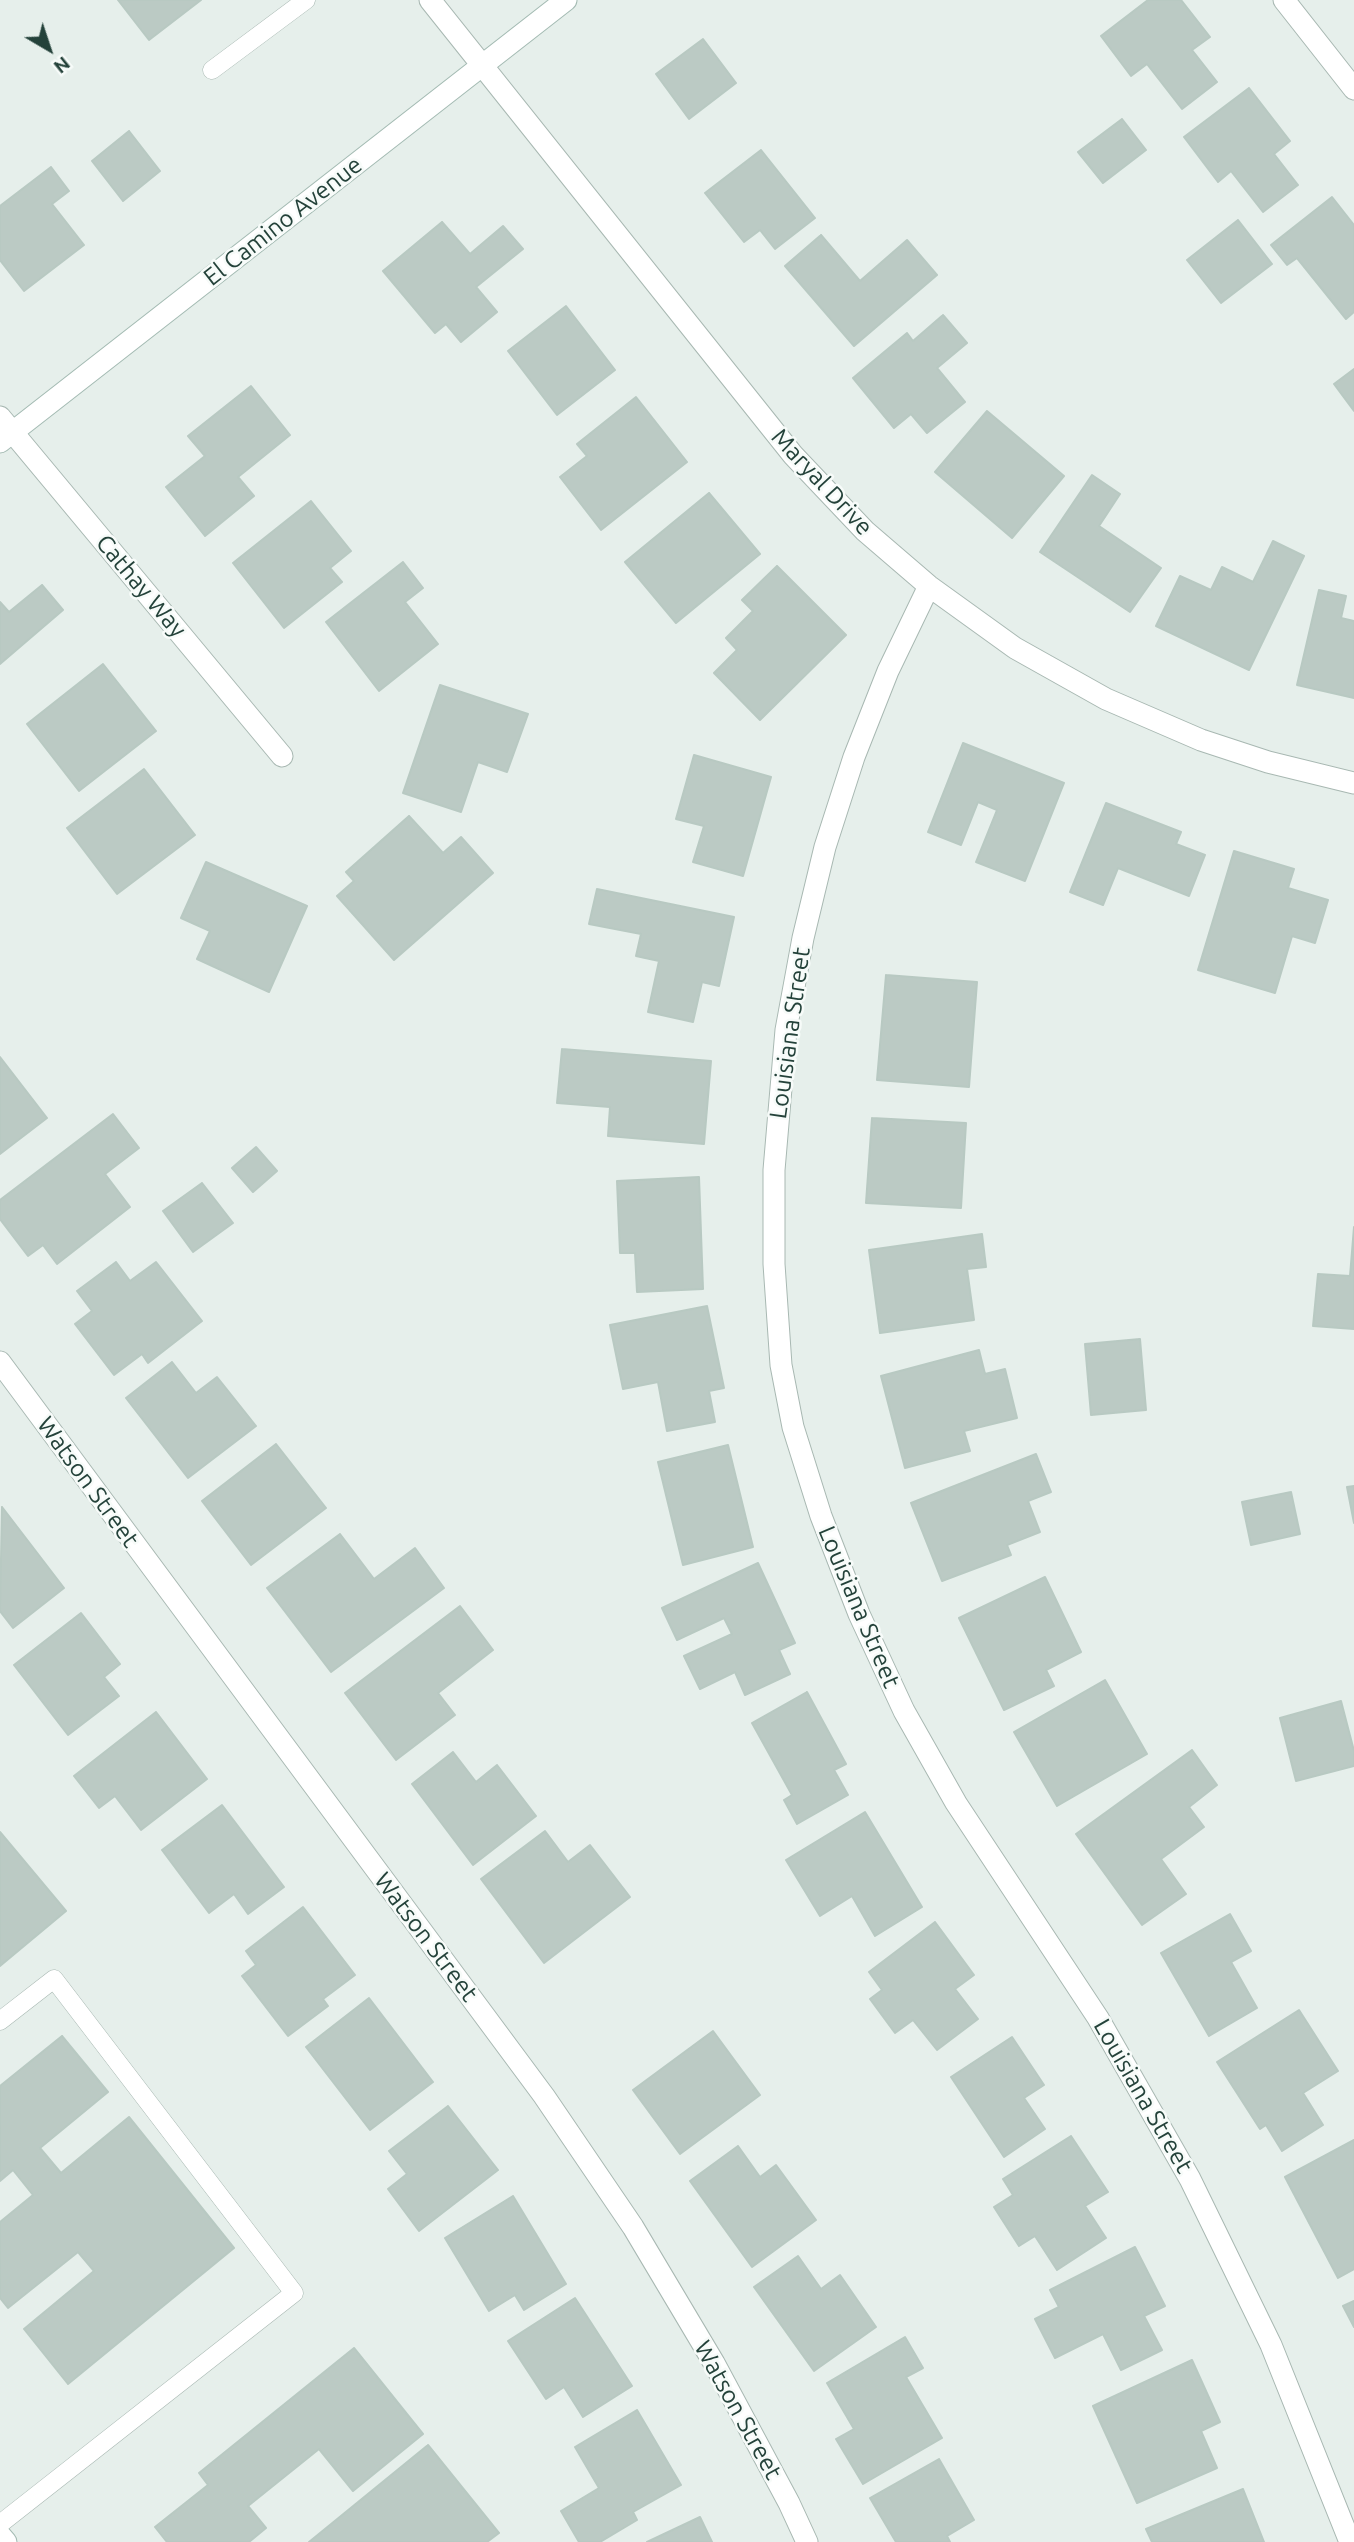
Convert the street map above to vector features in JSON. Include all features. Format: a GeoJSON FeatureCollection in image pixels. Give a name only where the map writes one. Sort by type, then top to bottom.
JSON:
{"type":"FeatureCollection","features":[{"type":"Feature","properties":{"kind":"street","name":"Maryal Drive"},"geometry":{"type":"LineString","coordinates":[[430,0],[793,455],[864,531],[929,586],[1015,648],[1105,699],[1201,740],[1268,762],[1354,783]]}},
{"type":"Feature","properties":{"kind":"street","name":"El Camino Avenue"},"geometry":{"type":"LineString","coordinates":[[4,430],[566,0]]}},
{"type":"Feature","properties":{"kind":"street"},"geometry":{"type":"LineString","coordinates":[[1284,0],[1354,89]]}},
{"type":"Feature","properties":{"kind":"street","name":"Cathay Way"},"geometry":{"type":"LineString","coordinates":[[4,430],[282,756]]}},
{"type":"Feature","properties":{"kind":"street","name":"Louisiana Street"},"geometry":{"type":"LineString","coordinates":[[929,586],[888,671],[849,770],[825,846],[803,938],[786,1030],[774,1171],[774,1264],[781,1365],[793,1427],[821,1516],[859,1614],[904,1710],[956,1803],[1098,2018],[1190,2179],[1271,2345],[1350,2542]]}},
{"type":"Feature","properties":{"kind":"street","name":"Watson Street"},"geometry":{"type":"LineString","coordinates":[[0,1362],[552,2106],[633,2227],[714,2363],[807,2542]]}},
{"type":"Feature","properties":{"kind":"street"},"geometry":{"type":"LineString","coordinates":[[0,2535],[6,2542]]}},
{"type":"Feature","properties":{"kind":"lane"},"geometry":{"type":"LineString","coordinates":[[212,70],[306,0]]}},
{"type":"Feature","properties":{"kind":"lane"},"geometry":{"type":"LineString","coordinates":[[0,2021],[54,1979],[294,2293],[0,2524]]}},
{"type":"Feature","properties":{"kind":"building"},"geometry":{"type":"Polygon","coordinates":[[[118,0],[201,0],[149,40],[118,0]]]}},
{"type":"Feature","properties":{"kind":"building"},"geometry":{"type":"Polygon","coordinates":[[[1148,0],[1181,0],[1210,37],[1192,50],[1217,82],[1182,109],[1147,64],[1131,76],[1101,36],[1148,0]]]}},
{"type":"Feature","properties":{"kind":"building"},"geometry":{"type":"Polygon","coordinates":[[[703,39],[736,83],[689,119],[656,74],[703,39]]]}},
{"type":"Feature","properties":{"kind":"building"},"geometry":{"type":"Polygon","coordinates":[[[1249,88],[1290,141],[1274,154],[1298,185],[1263,212],[1231,171],[1218,182],[1184,137],[1249,88]]]}},
{"type":"Feature","properties":{"kind":"building"},"geometry":{"type":"Polygon","coordinates":[[[1122,119],[1146,150],[1103,183],[1078,152],[1122,119]]]}},
{"type":"Feature","properties":{"kind":"building"},"geometry":{"type":"Polygon","coordinates":[[[129,131],[160,171],[123,201],[92,161],[129,131]]]}},
{"type":"Feature","properties":{"kind":"building"},"geometry":{"type":"Polygon","coordinates":[[[761,150],[815,218],[775,249],[760,230],[744,242],[705,193],[761,150]]]}},
{"type":"Feature","properties":{"kind":"building"},"geometry":{"type":"Polygon","coordinates":[[[51,167],[69,191],[52,204],[84,245],[24,291],[0,260],[0,206],[51,167]]]}},
{"type":"Feature","properties":{"kind":"building"},"geometry":{"type":"Polygon","coordinates":[[[1332,197],[1354,225],[1354,312],[1346,319],[1297,258],[1287,265],[1271,245],[1332,197]]]}},
{"type":"Feature","properties":{"kind":"building"},"geometry":{"type":"Polygon","coordinates":[[[1238,220],[1272,264],[1221,303],[1187,260],[1238,220]]]}},
{"type":"Feature","properties":{"kind":"building"},"geometry":{"type":"Polygon","coordinates":[[[442,222],[470,254],[503,226],[523,249],[476,287],[497,312],[461,342],[446,324],[435,333],[383,271],[442,222]]]}},
{"type":"Feature","properties":{"kind":"building"},"geometry":{"type":"Polygon","coordinates":[[[821,235],[860,281],[907,240],[937,275],[854,346],[785,266],[821,235]]]}},
{"type":"Feature","properties":{"kind":"building"},"geometry":{"type":"Polygon","coordinates":[[[566,306],[615,370],[557,415],[508,351],[566,306]]]}},
{"type":"Feature","properties":{"kind":"building"},"geometry":{"type":"Polygon","coordinates":[[[943,315],[967,343],[937,368],[965,402],[927,433],[911,414],[894,428],[853,378],[907,333],[913,341],[943,315]]]}},
{"type":"Feature","properties":{"kind":"building"},"geometry":{"type":"Polygon","coordinates":[[[1354,369],[1354,411],[1334,384],[1354,369]]]}},
{"type":"Feature","properties":{"kind":"building"},"geometry":{"type":"Polygon","coordinates":[[[251,386],[290,435],[238,477],[254,496],[205,536],[166,487],[205,456],[188,436],[251,386]]]}},
{"type":"Feature","properties":{"kind":"building"},"geometry":{"type":"Polygon","coordinates":[[[636,397],[687,462],[601,530],[560,477],[587,456],[577,444],[636,397]]]}},
{"type":"Feature","properties":{"kind":"building"},"geometry":{"type":"Polygon","coordinates":[[[987,411],[1064,476],[1012,538],[935,472],[987,411]]]}},
{"type":"Feature","properties":{"kind":"building"},"geometry":{"type":"Polygon","coordinates":[[[1092,475],[1120,494],[1099,526],[1161,568],[1130,612],[1040,552],[1092,475]]]}},
{"type":"Feature","properties":{"kind":"building"},"geometry":{"type":"Polygon","coordinates":[[[709,493],[760,554],[676,623],[625,562],[709,493]]]}},
{"type":"Feature","properties":{"kind":"building"},"geometry":{"type":"Polygon","coordinates":[[[311,501],[351,551],[330,568],[342,582],[284,628],[233,563],[311,501]]]}},
{"type":"Feature","properties":{"kind":"building"},"geometry":{"type":"Polygon","coordinates":[[[1273,541],[1304,556],[1249,670],[1156,626],[1180,576],[1211,590],[1222,567],[1253,582],[1273,541]]]}},
{"type":"Feature","properties":{"kind":"building"},"geometry":{"type":"Polygon","coordinates":[[[403,562],[423,588],[405,602],[438,644],[379,691],[326,622],[403,562]]]}},
{"type":"Feature","properties":{"kind":"building"},"geometry":{"type":"Polygon","coordinates":[[[777,566],[846,635],[760,720],[714,673],[737,650],[726,638],[753,611],[742,600],[777,566]]]}},
{"type":"Feature","properties":{"kind":"building"},"geometry":{"type":"Polygon","coordinates":[[[42,585],[63,610],[0,664],[0,602],[9,612],[42,585]]]}},
{"type":"Feature","properties":{"kind":"building"},"geometry":{"type":"Polygon","coordinates":[[[1319,590],[1346,596],[1341,618],[1354,621],[1354,698],[1297,685],[1319,590]]]}},
{"type":"Feature","properties":{"kind":"building"},"geometry":{"type":"Polygon","coordinates":[[[103,664],[156,731],[79,791],[27,724],[103,664]]]}},
{"type":"Feature","properties":{"kind":"building"},"geometry":{"type":"Polygon","coordinates":[[[440,685],[528,714],[507,772],[478,762],[461,812],[403,793],[440,685]]]}},
{"type":"Feature","properties":{"kind":"building"},"geometry":{"type":"Polygon","coordinates":[[[963,743],[1064,783],[1025,881],[976,862],[997,810],[978,802],[961,845],[928,832],[963,743]]]}},
{"type":"Feature","properties":{"kind":"building"},"geometry":{"type":"Polygon","coordinates":[[[694,755],[771,777],[743,876],[693,862],[704,826],[676,819],[694,755]]]}},
{"type":"Feature","properties":{"kind":"building"},"geometry":{"type":"Polygon","coordinates":[[[144,769],[195,835],[117,894],[67,828],[144,769]]]}},
{"type":"Feature","properties":{"kind":"building"},"geometry":{"type":"Polygon","coordinates":[[[1106,803],[1181,832],[1176,844],[1205,855],[1189,896],[1118,868],[1103,905],[1070,892],[1106,803]]]}},
{"type":"Feature","properties":{"kind":"building"},"geometry":{"type":"Polygon","coordinates":[[[409,816],[443,853],[461,837],[493,873],[394,960],[337,896],[354,881],[346,872],[409,816]]]}},
{"type":"Feature","properties":{"kind":"building"},"geometry":{"type":"Polygon","coordinates":[[[1234,851],[1294,869],[1288,888],[1328,900],[1315,943],[1292,936],[1275,993],[1198,970],[1234,851]]]}},
{"type":"Feature","properties":{"kind":"building"},"geometry":{"type":"Polygon","coordinates":[[[206,862],[307,906],[269,992],[197,959],[210,931],[181,918],[206,862]]]}},
{"type":"Feature","properties":{"kind":"building"},"geometry":{"type":"Polygon","coordinates":[[[597,889],[734,917],[719,986],[702,982],[693,1022],[648,1012],[659,961],[636,956],[641,934],[589,924],[597,889]]]}},
{"type":"Feature","properties":{"kind":"building"},"geometry":{"type":"Polygon","coordinates":[[[886,975],[977,982],[969,1087],[877,1080],[886,975]]]}},
{"type":"Feature","properties":{"kind":"building"},"geometry":{"type":"Polygon","coordinates":[[[562,1049],[711,1061],[704,1144],[608,1136],[610,1107],[557,1103],[562,1049]]]}},
{"type":"Feature","properties":{"kind":"building"},"geometry":{"type":"Polygon","coordinates":[[[0,1057],[47,1118],[0,1154],[0,1057]]]}},
{"type":"Feature","properties":{"kind":"building"},"geometry":{"type":"Polygon","coordinates":[[[113,1114],[139,1148],[105,1174],[130,1207],[57,1264],[43,1245],[28,1256],[0,1219],[0,1200],[113,1114]]]}},
{"type":"Feature","properties":{"kind":"building"},"geometry":{"type":"Polygon","coordinates":[[[872,1118],[966,1123],[961,1208],[866,1203],[872,1118]]]}},
{"type":"Feature","properties":{"kind":"building"},"geometry":{"type":"Polygon","coordinates":[[[256,1147],[277,1171],[253,1192],[232,1168],[256,1147]]]}},
{"type":"Feature","properties":{"kind":"building"},"geometry":{"type":"Polygon","coordinates":[[[699,1177],[703,1289],[637,1292],[635,1253],[620,1253],[617,1181],[699,1177]]]}},
{"type":"Feature","properties":{"kind":"building"},"geometry":{"type":"Polygon","coordinates":[[[202,1183],[233,1223],[193,1252],[163,1211],[202,1183]]]}},
{"type":"Feature","properties":{"kind":"building"},"geometry":{"type":"Polygon","coordinates":[[[1354,1227],[1354,1329],[1313,1326],[1318,1274],[1350,1276],[1354,1227]]]}},
{"type":"Feature","properties":{"kind":"building"},"geometry":{"type":"Polygon","coordinates":[[[982,1234],[986,1267],[967,1269],[974,1320],[880,1333],[869,1250],[982,1234]]]}},
{"type":"Feature","properties":{"kind":"building"},"geometry":{"type":"Polygon","coordinates":[[[116,1262],[130,1281],[156,1262],[202,1321],[148,1363],[142,1354],[114,1375],[75,1324],[92,1311],[77,1291],[116,1262]]]}},
{"type":"Feature","properties":{"kind":"building"},"geometry":{"type":"Polygon","coordinates":[[[707,1306],[724,1388],[709,1391],[715,1422],[667,1431],[658,1382],[623,1389],[610,1325],[707,1306]]]}},
{"type":"Feature","properties":{"kind":"building"},"geometry":{"type":"Polygon","coordinates":[[[1140,1339],[1146,1410],[1091,1415],[1085,1344],[1140,1339]]]}},
{"type":"Feature","properties":{"kind":"building"},"geometry":{"type":"Polygon","coordinates":[[[979,1350],[985,1374],[1005,1369],[1017,1418],[964,1431],[970,1451],[905,1468],[881,1376],[979,1350]]]}},
{"type":"Feature","properties":{"kind":"building"},"geometry":{"type":"Polygon","coordinates":[[[172,1362],[196,1393],[217,1377],[256,1426],[188,1478],[126,1398],[172,1362]]]}},
{"type":"Feature","properties":{"kind":"building"},"geometry":{"type":"Polygon","coordinates":[[[276,1444],[326,1508],[251,1565],[202,1501],[276,1444]]]}},
{"type":"Feature","properties":{"kind":"building"},"geometry":{"type":"Polygon","coordinates":[[[728,1445],[753,1547],[683,1565],[658,1462],[728,1445]]]}},
{"type":"Feature","properties":{"kind":"building"},"geometry":{"type":"Polygon","coordinates":[[[1036,1454],[1051,1492],[1028,1501],[1040,1532],[1007,1545],[1011,1555],[942,1581],[911,1503],[1036,1454]]]}},
{"type":"Feature","properties":{"kind":"building"},"geometry":{"type":"Polygon","coordinates":[[[1354,1486],[1354,1523],[1347,1487],[1354,1486]]]}},
{"type":"Feature","properties":{"kind":"building"},"geometry":{"type":"Polygon","coordinates":[[[1291,1492],[1300,1534],[1251,1545],[1242,1502],[1291,1492]]]}},
{"type":"Feature","properties":{"kind":"building"},"geometry":{"type":"Polygon","coordinates":[[[2,1507],[64,1588],[13,1628],[0,1611],[2,1507]]]}},
{"type":"Feature","properties":{"kind":"building"},"geometry":{"type":"Polygon","coordinates":[[[340,1534],[374,1579],[415,1548],[444,1588],[331,1672],[267,1588],[340,1534]]]}},
{"type":"Feature","properties":{"kind":"building"},"geometry":{"type":"Polygon","coordinates":[[[758,1563],[795,1643],[779,1650],[790,1674],[745,1695],[735,1672],[700,1689],[684,1656],[732,1634],[724,1618],[677,1640],[662,1608],[758,1563]]]}},
{"type":"Feature","properties":{"kind":"building"},"geometry":{"type":"Polygon","coordinates":[[[1045,1577],[1081,1652],[1046,1670],[1054,1686],[1004,1710],[959,1618],[1045,1577]]]}},
{"type":"Feature","properties":{"kind":"building"},"geometry":{"type":"Polygon","coordinates":[[[460,1606],[493,1650],[438,1693],[455,1715],[396,1760],[345,1693],[460,1606]]]}},
{"type":"Feature","properties":{"kind":"building"},"geometry":{"type":"Polygon","coordinates":[[[81,1613],[120,1664],[104,1677],[119,1696],[68,1735],[14,1665],[81,1613]]]}},
{"type":"Feature","properties":{"kind":"building"},"geometry":{"type":"Polygon","coordinates":[[[1105,1680],[1147,1754],[1057,1806],[1014,1732],[1105,1680]]]}},
{"type":"Feature","properties":{"kind":"building"},"geometry":{"type":"Polygon","coordinates":[[[807,1692],[846,1764],[834,1770],[848,1795],[797,1824],[784,1800],[792,1795],[752,1723],[807,1692]]]}},
{"type":"Feature","properties":{"kind":"building"},"geometry":{"type":"Polygon","coordinates":[[[1341,1701],[1354,1751],[1354,1766],[1296,1781],[1280,1718],[1341,1701]]]}},
{"type":"Feature","properties":{"kind":"building"},"geometry":{"type":"Polygon","coordinates":[[[156,1712],[207,1779],[141,1830],[115,1796],[99,1808],[74,1776],[156,1712]]]}},
{"type":"Feature","properties":{"kind":"building"},"geometry":{"type":"Polygon","coordinates":[[[1192,1750],[1217,1785],[1189,1807],[1204,1827],[1161,1859],[1186,1894],[1142,1925],[1076,1834],[1192,1750]]]}},
{"type":"Feature","properties":{"kind":"building"},"geometry":{"type":"Polygon","coordinates":[[[453,1752],[476,1782],[497,1765],[536,1816],[473,1865],[412,1784],[453,1752]]]}},
{"type":"Feature","properties":{"kind":"building"},"geometry":{"type":"Polygon","coordinates":[[[222,1805],[284,1887],[248,1914],[234,1894],[209,1913],[162,1850],[222,1805]]]}},
{"type":"Feature","properties":{"kind":"building"},"geometry":{"type":"Polygon","coordinates":[[[865,1812],[922,1907],[875,1936],[852,1896],[820,1916],[786,1860],[865,1812]]]}},
{"type":"Feature","properties":{"kind":"building"},"geometry":{"type":"Polygon","coordinates":[[[545,1831],[568,1862],[590,1845],[630,1897],[544,1963],[481,1879],[545,1831]]]}},
{"type":"Feature","properties":{"kind":"building"},"geometry":{"type":"Polygon","coordinates":[[[0,1832],[66,1911],[0,1966],[0,1832]]]}},
{"type":"Feature","properties":{"kind":"building"},"geometry":{"type":"Polygon","coordinates":[[[303,1907],[355,1975],[323,1999],[328,2006],[288,2036],[242,1976],[256,1965],[246,1951],[303,1907]]]}},
{"type":"Feature","properties":{"kind":"building"},"geometry":{"type":"Polygon","coordinates":[[[1230,1914],[1251,1951],[1231,1962],[1257,2008],[1209,2036],[1161,1953],[1230,1914]]]}},
{"type":"Feature","properties":{"kind":"building"},"geometry":{"type":"Polygon","coordinates":[[[935,1922],[974,1975],[955,1989],[978,2019],[937,2050],[913,2020],[895,2033],[870,1999],[882,1990],[869,1972],[935,1922]]]}},
{"type":"Feature","properties":{"kind":"building"},"geometry":{"type":"Polygon","coordinates":[[[369,1998],[433,2082],[370,2130],[306,2047],[369,1998]]]}},
{"type":"Feature","properties":{"kind":"building"},"geometry":{"type":"Polygon","coordinates":[[[1299,2010],[1338,2071],[1303,2093],[1323,2125],[1282,2151],[1266,2125],[1260,2129],[1217,2062],[1299,2010]]]}},
{"type":"Feature","properties":{"kind":"building"},"geometry":{"type":"Polygon","coordinates":[[[713,2031],[760,2095],[680,2154],[633,2090],[713,2031]]]}},
{"type":"Feature","properties":{"kind":"building"},"geometry":{"type":"Polygon","coordinates":[[[62,2036],[108,2092],[40,2148],[61,2173],[129,2117],[234,2248],[68,2384],[24,2329],[94,2271],[78,2252],[8,2308],[0,2298],[0,2222],[33,2195],[13,2170],[0,2181],[0,2086],[62,2036]]]}},
{"type":"Feature","properties":{"kind":"building"},"geometry":{"type":"Polygon","coordinates":[[[1012,2037],[1044,2085],[1024,2098],[1045,2129],[1004,2157],[951,2077],[1012,2037]]]}},
{"type":"Feature","properties":{"kind":"building"},"geometry":{"type":"Polygon","coordinates":[[[448,2106],[498,2170],[419,2231],[388,2189],[407,2174],[389,2151],[448,2106]]]}},
{"type":"Feature","properties":{"kind":"building"},"geometry":{"type":"Polygon","coordinates":[[[1071,2136],[1108,2192],[1085,2206],[1106,2238],[1057,2270],[1035,2236],[1019,2246],[994,2207],[1013,2195],[1003,2179],[1071,2136]]]}},
{"type":"Feature","properties":{"kind":"building"},"geometry":{"type":"Polygon","coordinates":[[[1354,2140],[1354,2269],[1338,2278],[1285,2177],[1354,2140]]]}},
{"type":"Feature","properties":{"kind":"building"},"geometry":{"type":"Polygon","coordinates":[[[738,2146],[760,2177],[776,2165],[816,2220],[752,2267],[690,2181],[738,2146]]]}},
{"type":"Feature","properties":{"kind":"building"},"geometry":{"type":"Polygon","coordinates":[[[513,2196],[566,2284],[524,2310],[515,2295],[489,2311],[445,2238],[513,2196]]]}},
{"type":"Feature","properties":{"kind":"building"},"geometry":{"type":"Polygon","coordinates":[[[1135,2247],[1165,2306],[1144,2316],[1162,2350],[1121,2370],[1103,2334],[1055,2358],[1035,2319],[1059,2307],[1050,2290],[1135,2247]]]}},
{"type":"Feature","properties":{"kind":"building"},"geometry":{"type":"Polygon","coordinates":[[[798,2256],[821,2289],[840,2275],[876,2327],[814,2371],[754,2287],[798,2256]]]}},
{"type":"Feature","properties":{"kind":"building"},"geometry":{"type":"Polygon","coordinates":[[[575,2298],[632,2386],[583,2417],[564,2387],[546,2399],[508,2341],[575,2298]]]}},
{"type":"Feature","properties":{"kind":"building"},"geometry":{"type":"Polygon","coordinates":[[[1354,2301],[1354,2327],[1343,2306],[1354,2301]]]}},
{"type":"Feature","properties":{"kind":"building"},"geometry":{"type":"Polygon","coordinates":[[[905,2337],[923,2368],[906,2377],[942,2438],[863,2484],[836,2439],[854,2429],[827,2383],[905,2337]]]}},
{"type":"Feature","properties":{"kind":"building"},"geometry":{"type":"Polygon","coordinates":[[[354,2348],[423,2434],[353,2491],[319,2449],[248,2506],[266,2528],[249,2542],[167,2542],[155,2527],[208,2485],[199,2473],[354,2348]]]}},
{"type":"Feature","properties":{"kind":"building"},"geometry":{"type":"Polygon","coordinates":[[[1192,2360],[1220,2422],[1201,2431],[1217,2468],[1137,2503],[1093,2406],[1192,2360]]]}},
{"type":"Feature","properties":{"kind":"building"},"geometry":{"type":"Polygon","coordinates":[[[637,2410],[681,2485],[633,2512],[637,2520],[600,2542],[579,2542],[561,2511],[599,2488],[575,2447],[637,2410]]]}},
{"type":"Feature","properties":{"kind":"building"},"geometry":{"type":"Polygon","coordinates":[[[428,2445],[499,2533],[487,2542],[309,2542],[428,2445]]]}},
{"type":"Feature","properties":{"kind":"building"},"geometry":{"type":"Polygon","coordinates":[[[939,2459],[974,2520],[947,2536],[950,2542],[896,2542],[870,2498],[939,2459]]]}},
{"type":"Feature","properties":{"kind":"building"},"geometry":{"type":"Polygon","coordinates":[[[1243,2489],[1264,2542],[1152,2542],[1146,2529],[1243,2489]]]}},
{"type":"Feature","properties":{"kind":"building"},"geometry":{"type":"Polygon","coordinates":[[[700,2517],[712,2542],[647,2542],[700,2517]]]}}]}
